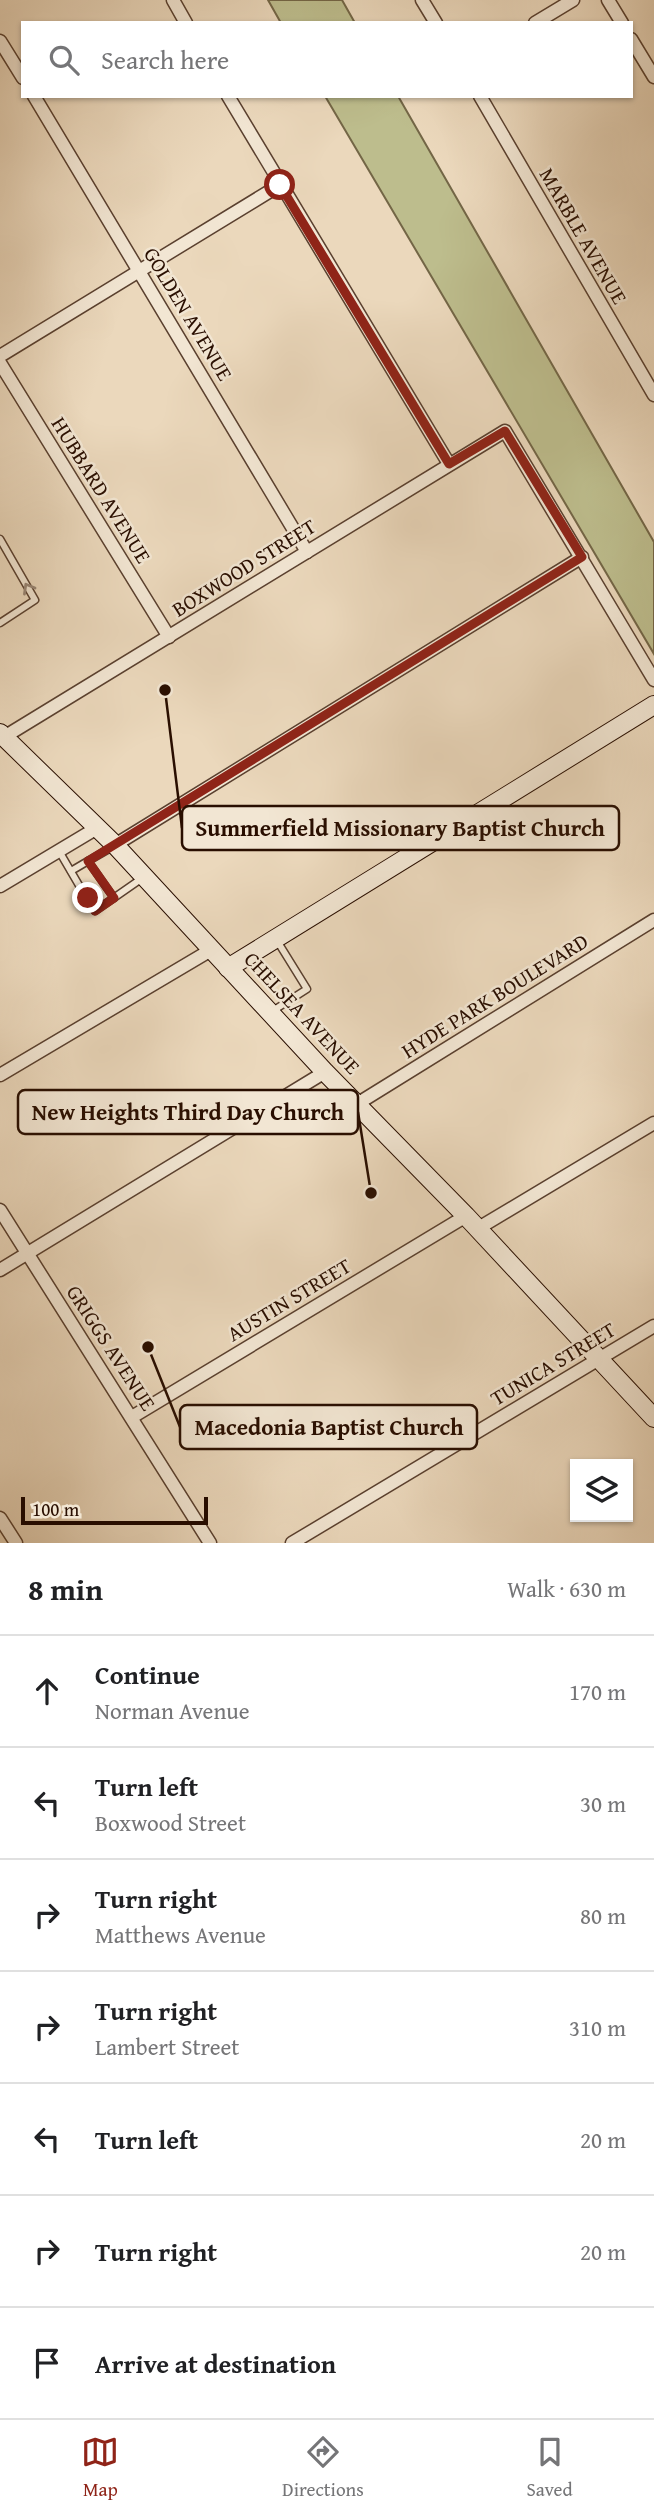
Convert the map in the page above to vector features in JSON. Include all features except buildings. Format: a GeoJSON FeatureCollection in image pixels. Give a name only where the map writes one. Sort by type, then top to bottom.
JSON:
{"type":"FeatureCollection","features":[{"type":"Feature","properties":{"kind":"main road"},"geometry":{"type":"LineString","coordinates":[[228,968],[654,705]]}},
{"type":"Feature","properties":{"kind":"main road","name":"CHELSEA AVENUE"},"geometry":{"type":"LineString","coordinates":[[2,735],[115,845],[269,1013],[472,1223],[654,1418]]}},
{"type":"Feature","properties":{"kind":"street"},"geometry":{"type":"LineString","coordinates":[[173,0],[185,21]]}},
{"type":"Feature","properties":{"kind":"street"},"geometry":{"type":"LineString","coordinates":[[422,0],[435,21]]}},
{"type":"Feature","properties":{"kind":"street"},"geometry":{"type":"LineString","coordinates":[[539,21],[573,0]]}},
{"type":"Feature","properties":{"kind":"street"},"geometry":{"type":"LineString","coordinates":[[608,0],[621,21]]}},
{"type":"Feature","properties":{"kind":"street"},"geometry":{"type":"LineString","coordinates":[[0,41],[21,75]]}},
{"type":"Feature","properties":{"kind":"street"},"geometry":{"type":"LineString","coordinates":[[633,42],[654,77]]}},
{"type":"Feature","properties":{"kind":"street","name":"GOLDEN AVENUE"},"geometry":{"type":"LineString","coordinates":[[35,98],[307,552]]}},
{"type":"Feature","properties":{"kind":"street"},"geometry":{"type":"LineString","coordinates":[[229,98],[449,464]]}},
{"type":"Feature","properties":{"kind":"street","name":"MARBLE AVENUE"},"geometry":{"type":"LineString","coordinates":[[481,98],[654,395]]}},
{"type":"Feature","properties":{"kind":"street"},"geometry":{"type":"LineString","coordinates":[[0,356],[280,185]]}},
{"type":"Feature","properties":{"kind":"street","name":"HUBBARD AVENUE"},"geometry":{"type":"LineString","coordinates":[[0,363],[169,637]]}},
{"type":"Feature","properties":{"kind":"street","name":"BOXWOOD STREET"},"geometry":{"type":"LineString","coordinates":[[2,735],[169,637],[505,431],[582,557]]}},
{"type":"Feature","properties":{"kind":"street"},"geometry":{"type":"LineString","coordinates":[[115,845],[582,557],[654,680]]}},
{"type":"Feature","properties":{"kind":"street"},"geometry":{"type":"LineString","coordinates":[[0,886],[97,828]]}},
{"type":"Feature","properties":{"kind":"street","name":"HYDE PARK BOULEVARD"},"geometry":{"type":"LineString","coordinates":[[357,1104],[654,920]]}},
{"type":"Feature","properties":{"kind":"street"},"geometry":{"type":"LineString","coordinates":[[0,1075],[211,950]]}},
{"type":"Feature","properties":{"kind":"street"},"geometry":{"type":"LineString","coordinates":[[0,1270],[325,1072]]}},
{"type":"Feature","properties":{"kind":"street","name":"AUSTIN STREET"},"geometry":{"type":"LineString","coordinates":[[132,1417],[472,1223],[654,1123]]}},
{"type":"Feature","properties":{"kind":"street","name":"GRIGGS AVENUE"},"geometry":{"type":"LineString","coordinates":[[0,1210],[210,1543]]}},
{"type":"Feature","properties":{"kind":"street","name":"TUNICA STREET"},"geometry":{"type":"LineString","coordinates":[[292,1543],[654,1326]]}},
{"type":"Feature","properties":{"kind":"street"},"geometry":{"type":"LineString","coordinates":[[0,1518],[16,1543]]}},
{"type":"Feature","properties":{"kind":"lane"},"geometry":{"type":"LineString","coordinates":[[0,539],[35,600],[0,623]]}},
{"type":"Feature","properties":{"kind":"lane"},"geometry":{"type":"LineString","coordinates":[[71,871],[115,845]]}},
{"type":"Feature","properties":{"kind":"lane"},"geometry":{"type":"LineString","coordinates":[[58,851],[80,887]]}},
{"type":"Feature","properties":{"kind":"lane"},"geometry":{"type":"LineString","coordinates":[[88,861],[114,898]]}},
{"type":"Feature","properties":{"kind":"lane"},"geometry":{"type":"LineString","coordinates":[[88,898],[95,911],[144,877]]}},
{"type":"Feature","properties":{"kind":"lane"},"geometry":{"type":"LineString","coordinates":[[269,1013],[307,989],[275,939]]}},
{"type":"Feature","properties":{"kind":"green space"},"geometry":{"type":"Polygon","coordinates":[[[268,0],[342,0],[354,21],[280,21],[268,0]]]}},
{"type":"Feature","properties":{"kind":"green space"},"geometry":{"type":"Polygon","coordinates":[[[326,98],[399,98],[654,542],[654,654],[326,98]]]}},
{"type":"Feature","properties":{"kind":"place","name":"Summerfield Missionary Baptist Church"},"geometry":{"type":"Point","coordinates":[165,690]}},
{"type":"Feature","properties":{"kind":"place","name":"New Heights Third Day Church"},"geometry":{"type":"Point","coordinates":[371,1193]}},
{"type":"Feature","properties":{"kind":"place","name":"Macedonia Baptist Church"},"geometry":{"type":"Point","coordinates":[148,1347]}},
{"type":"Feature","properties":{"kind":"route"},"geometry":{"type":"LineString","coordinates":[[88,898],[95,911],[114,898],[88,861],[582,557],[505,431],[449,464],[280,185]]}}]}
